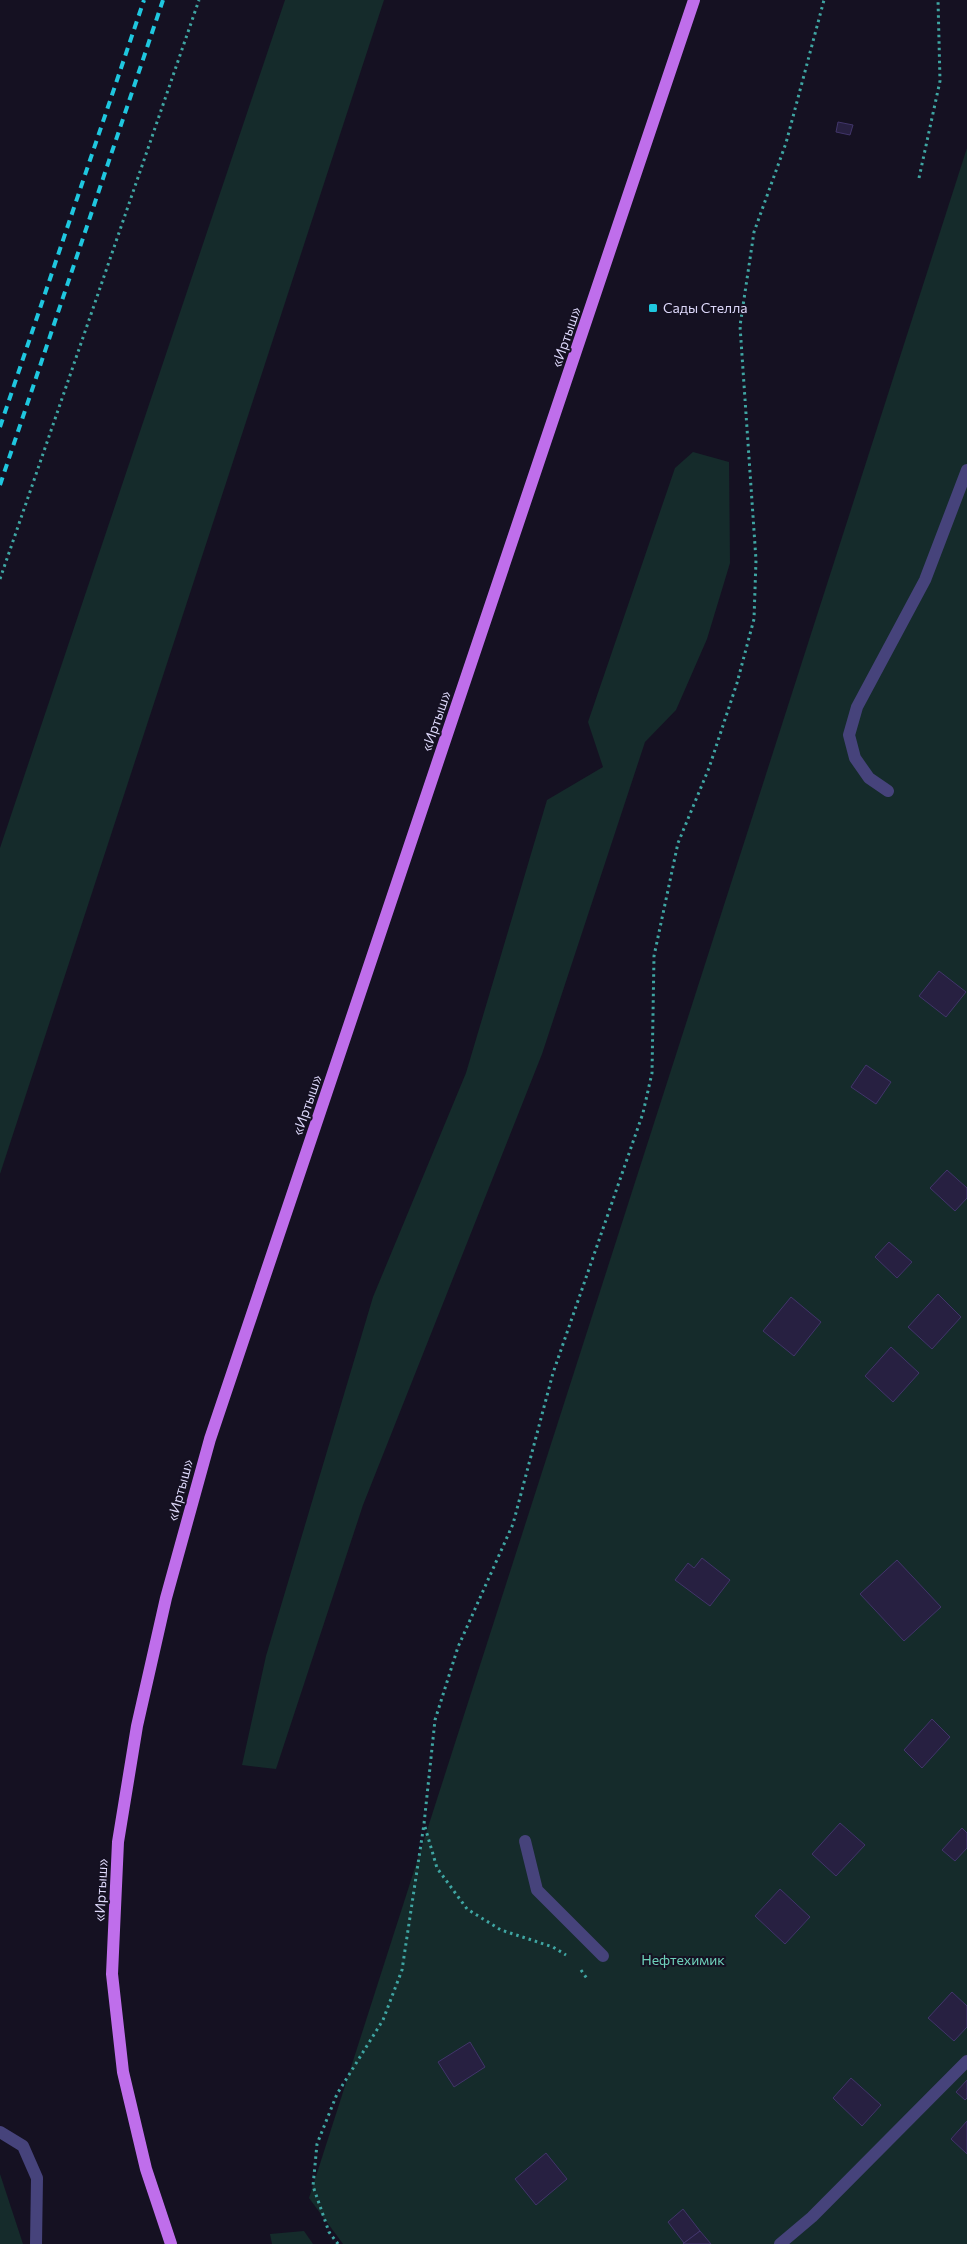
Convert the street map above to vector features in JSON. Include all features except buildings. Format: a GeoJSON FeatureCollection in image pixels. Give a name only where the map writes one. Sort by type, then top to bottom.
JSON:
{"type":"FeatureCollection","features":[{"type":"Feature","properties":{"kind":"main road","name":"«Иртыш»"},"geometry":{"type":"LineString","coordinates":[[171,2244],[146,2169],[123,2072],[112,1974],[118,1842],[137,1726],[166,1598],[210,1438],[694,0]]}},
{"type":"Feature","properties":{"kind":"street"},"geometry":{"type":"LineString","coordinates":[[888,791],[869,778],[855,758],[850,736],[857,707],[925,580],[967,470]]}},
{"type":"Feature","properties":{"kind":"street"},"geometry":{"type":"LineString","coordinates":[[525,1841],[537,1890],[604,1956]]}},
{"type":"Feature","properties":{"kind":"street"},"geometry":{"type":"LineString","coordinates":[[780,2244],[812,2218],[967,2061]]}},
{"type":"Feature","properties":{"kind":"street"},"geometry":{"type":"LineString","coordinates":[[0,2132],[22,2146],[37,2178],[36,2244]]}},
{"type":"Feature","properties":{"kind":"path"},"geometry":{"type":"LineString","coordinates":[[0,579],[199,0]]}},
{"type":"Feature","properties":{"kind":"path"},"geometry":{"type":"LineString","coordinates":[[338,2244],[329,2232],[313,2186],[317,2144],[336,2094],[382,2020],[402,1970],[415,1899],[435,1720],[458,1647],[513,1524],[553,1374],[643,1113],[652,1073],[654,956],[678,843],[709,768],[737,683],[754,619],[756,560],[740,326],[754,232],[786,143],[824,0]]}},
{"type":"Feature","properties":{"kind":"path"},"geometry":{"type":"LineString","coordinates":[[919,178],[940,81],[938,0]]}},
{"type":"Feature","properties":{"kind":"path"},"geometry":{"type":"LineString","coordinates":[[424,1824],[437,1868],[467,1909],[501,1930],[553,1947],[572,1958]]}},
{"type":"Feature","properties":{"kind":"path"},"geometry":{"type":"LineString","coordinates":[[578,1966],[588,1980]]}},
{"type":"Feature","properties":{"kind":"green space"},"geometry":{"type":"Polygon","coordinates":[[[285,0],[384,0],[0,1174],[0,848],[285,0]]]}},
{"type":"Feature","properties":{"kind":"green space","name":"Нефтехимик"},"geometry":{"type":"Polygon","coordinates":[[[967,148],[967,2244],[343,2244],[309,2198],[967,148]]]}},
{"type":"Feature","properties":{"kind":"green space"},"geometry":{"type":"Polygon","coordinates":[[[693,452],[729,462],[730,563],[707,639],[676,710],[645,742],[542,1054],[363,1505],[276,1769],[242,1765],[266,1656],[373,1297],[466,1073],[547,800],[603,767],[588,722],[675,468],[693,452]]]}},
{"type":"Feature","properties":{"kind":"green space"},"geometry":{"type":"Polygon","coordinates":[[[0,2174],[23,2244],[0,2244],[0,2174]]]}},
{"type":"Feature","properties":{"kind":"green space"},"geometry":{"type":"Polygon","coordinates":[[[304,2231],[313,2244],[272,2244],[270,2234],[304,2231]]]}},
{"type":"Feature","properties":{"kind":"railway"},"geometry":{"type":"LineString","coordinates":[[0,427],[144,0]]}},
{"type":"Feature","properties":{"kind":"railway"},"geometry":{"type":"LineString","coordinates":[[0,485],[163,0]]}},
{"type":"Feature","properties":{"kind":"place","name":"Сады Стелла"},"geometry":{"type":"Point","coordinates":[653,308]}}]}
